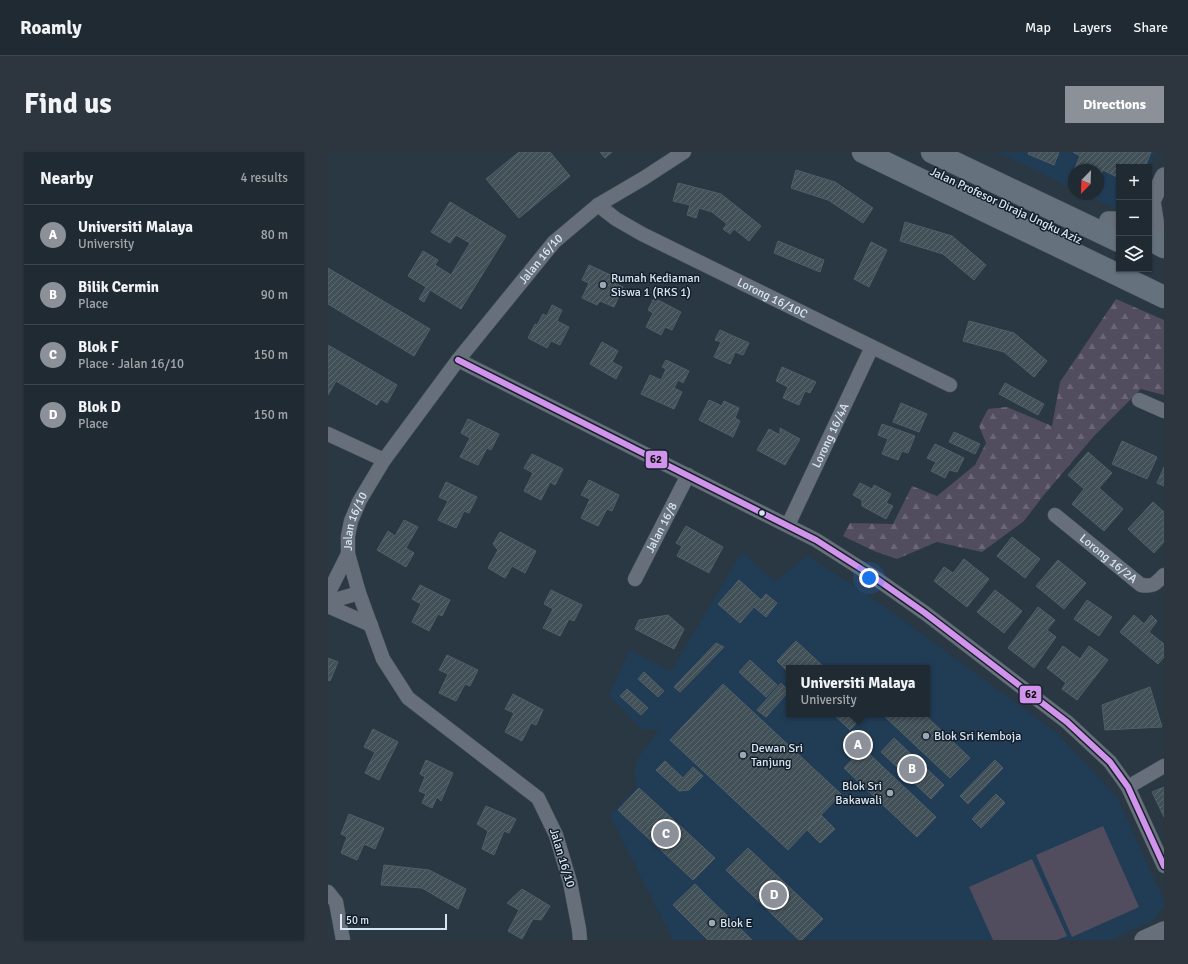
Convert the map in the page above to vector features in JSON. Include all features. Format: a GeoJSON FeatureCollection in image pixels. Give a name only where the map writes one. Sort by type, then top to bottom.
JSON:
{"type":"FeatureCollection","features":[{"type":"Feature","properties":{"kind":"main road"},"geometry":{"type":"LineString","coordinates":[[863,152],[1164,297]]}},
{"type":"Feature","properties":{"kind":"main road","name":"Jalan Profesor Diraja Ungku Aziz"},"geometry":{"type":"LineString","coordinates":[[894,152],[967,170],[1116,258]]}},
{"type":"Feature","properties":{"kind":"main road","name":"Jalan Profesor Diraja Ungku Aziz"},"geometry":{"type":"LineString","coordinates":[[932,152],[967,170],[1116,240]]}},
{"type":"Feature","properties":{"kind":"main road"},"geometry":{"type":"LineString","coordinates":[[967,170],[1115,222]]}},
{"type":"Feature","properties":{"kind":"main road"},"geometry":{"type":"LineString","coordinates":[[1145,272],[1164,281]]}},
{"type":"Feature","properties":{"kind":"main road"},"geometry":{"type":"LineString","coordinates":[[1144,940],[1164,931]]}},
{"type":"Feature","properties":{"kind":"street","name":"Jalan 16/10"},"geometry":{"type":"LineString","coordinates":[[580,940],[570,882],[556,835],[538,798],[408,698],[383,659],[359,593],[348,554],[348,536],[351,521],[360,500],[384,460],[458,360],[554,242],[598,205],[684,152]]}},
{"type":"Feature","properties":{"kind":"street"},"geometry":{"type":"LineString","coordinates":[[1152,200],[1164,176]]}},
{"type":"Feature","properties":{"kind":"street","name":"Lorong 16/10C"},"geometry":{"type":"LineString","coordinates":[[598,205],[616,219],[642,234],[950,385]]}},
{"type":"Feature","properties":{"kind":"street"},"geometry":{"type":"LineString","coordinates":[[1152,207],[1157,233],[1158,250]]}},
{"type":"Feature","properties":{"kind":"street","name":"Lorong 16/4A"},"geometry":{"type":"LineString","coordinates":[[788,525],[872,346]]}},
{"type":"Feature","properties":{"kind":"street"},"geometry":{"type":"LineString","coordinates":[[458,360],[788,525],[816,540],[872,575],[925,613],[1072,727],[1110,762],[1128,787],[1164,866]]}},
{"type":"Feature","properties":{"kind":"street"},"geometry":{"type":"LineString","coordinates":[[1139,400],[1164,411]]}},
{"type":"Feature","properties":{"kind":"street"},"geometry":{"type":"LineString","coordinates":[[328,434],[384,460]]}},
{"type":"Feature","properties":{"kind":"street","name":"Jalan 16/8"},"geometry":{"type":"LineString","coordinates":[[635,579],[688,475]]}},
{"type":"Feature","properties":{"kind":"street","name":"Lorong 16/2A"},"geometry":{"type":"LineString","coordinates":[[1055,515],[1141,585],[1150,586],[1155,584],[1164,575]]}},
{"type":"Feature","properties":{"kind":"street"},"geometry":{"type":"LineString","coordinates":[[328,594],[348,554]]}},
{"type":"Feature","properties":{"kind":"street"},"geometry":{"type":"LineString","coordinates":[[328,602],[359,593]]}},
{"type":"Feature","properties":{"kind":"street"},"geometry":{"type":"LineString","coordinates":[[328,606],[371,625]]}},
{"type":"Feature","properties":{"kind":"street"},"geometry":{"type":"LineString","coordinates":[[1128,787],[1164,766]]}},
{"type":"Feature","properties":{"kind":"street"},"geometry":{"type":"LineString","coordinates":[[328,892],[336,902],[343,940]]}},
{"type":"Feature","properties":{"kind":"shaded area"},"geometry":{"type":"Polygon","coordinates":[[[998,152],[1156,152],[1150,164],[1116,164],[1116,209],[1098,200],[1104,200],[1104,164],[1068,164],[1068,186],[998,152]]]}},
{"type":"Feature","properties":{"kind":"shaded area"},"geometry":{"type":"Polygon","coordinates":[[[742,552],[775,582],[807,556],[865,593],[1056,732],[1117,797],[1164,901],[1164,904],[1154,920],[1110,940],[673,940],[610,815],[637,787],[634,774],[638,758],[660,729],[641,729],[609,695],[630,650],[671,671],[742,552]]]}},
{"type":"Feature","properties":{"kind":"green space"},"geometry":{"type":"Polygon","coordinates":[[[1116,299],[1164,320],[1164,395],[1141,389],[1094,436],[1043,496],[1024,521],[982,552],[937,542],[897,559],[874,551],[843,536],[850,523],[893,524],[912,486],[937,496],[975,465],[986,443],[979,426],[988,409],[1007,407],[1052,426],[1060,382],[1116,299]]]}},
{"type":"Feature","properties":{"kind":"green space"},"geometry":{"type":"Polygon","coordinates":[[[1103,826],[1139,907],[1072,937],[1036,855],[1103,826]]]}},
{"type":"Feature","properties":{"kind":"green space"},"geometry":{"type":"Polygon","coordinates":[[[1032,859],[1067,936],[1057,940],[993,940],[969,887],[1032,859]]]}},
{"type":"Feature","properties":{"kind":"building"},"geometry":{"type":"Polygon","coordinates":[[[519,152],[550,152],[570,176],[519,218],[486,179],[519,152]]]}},
{"type":"Feature","properties":{"kind":"building"},"geometry":{"type":"Polygon","coordinates":[[[600,152],[612,152],[605,158],[600,152]]]}},
{"type":"Feature","properties":{"kind":"building"},"geometry":{"type":"Polygon","coordinates":[[[1029,152],[1059,152],[1054,165],[1028,154],[1029,152]]]}},
{"type":"Feature","properties":{"kind":"building"},"geometry":{"type":"Polygon","coordinates":[[[1073,152],[1151,152],[1146,164],[1116,164],[1116,176],[1104,170],[1104,164],[1077,164],[1080,156],[1073,152]]]}},
{"type":"Feature","properties":{"kind":"building"},"geometry":{"type":"Polygon","coordinates":[[[796,170],[835,182],[873,208],[863,223],[828,200],[791,188],[796,170]]]}},
{"type":"Feature","properties":{"kind":"building"},"geometry":{"type":"Polygon","coordinates":[[[678,183],[721,194],[761,226],[749,241],[734,229],[730,234],[723,229],[727,224],[712,212],[699,208],[696,218],[687,215],[690,205],[673,201],[678,183]]]}},
{"type":"Feature","properties":{"kind":"building"},"geometry":{"type":"Polygon","coordinates":[[[450,202],[506,236],[461,309],[430,290],[424,302],[419,299],[426,287],[408,276],[423,251],[438,260],[435,265],[451,275],[470,243],[456,235],[450,243],[431,232],[450,202]]]}},
{"type":"Feature","properties":{"kind":"building"},"geometry":{"type":"Polygon","coordinates":[[[905,222],[952,236],[986,265],[974,280],[943,254],[900,241],[905,222]]]}},
{"type":"Feature","properties":{"kind":"building"},"geometry":{"type":"Polygon","coordinates":[[[778,241],[824,260],[820,272],[774,253],[778,241]]]}},
{"type":"Feature","properties":{"kind":"building"},"geometry":{"type":"Polygon","coordinates":[[[871,242],[887,250],[869,287],[854,279],[871,242]]]}},
{"type":"Feature","properties":{"kind":"building","name":"Rumah Kediaman Siswa 1 (RKS 1)"},"geometry":{"type":"Polygon","coordinates":[[[589,265],[615,277],[613,282],[623,287],[614,307],[600,301],[597,305],[582,298],[589,283],[582,280],[589,265]]]}},
{"type":"Feature","properties":{"kind":"building"},"geometry":{"type":"Polygon","coordinates":[[[328,268],[430,329],[414,356],[328,304],[328,268]]]}},
{"type":"Feature","properties":{"kind":"building"},"geometry":{"type":"Polygon","coordinates":[[[654,298],[681,312],[672,330],[665,327],[661,335],[646,327],[653,313],[648,310],[654,298]]]}},
{"type":"Feature","properties":{"kind":"building"},"geometry":{"type":"Polygon","coordinates":[[[552,305],[562,310],[557,321],[569,327],[560,345],[551,341],[547,348],[528,338],[535,324],[537,325],[543,314],[547,316],[552,305]]]}},
{"type":"Feature","properties":{"kind":"building"},"geometry":{"type":"Polygon","coordinates":[[[969,321],[1014,333],[1047,361],[1034,377],[1004,352],[963,341],[969,321]]]}},
{"type":"Feature","properties":{"kind":"building"},"geometry":{"type":"Polygon","coordinates":[[[720,330],[749,343],[743,355],[735,352],[730,364],[714,357],[721,342],[715,340],[720,330]]]}},
{"type":"Feature","properties":{"kind":"building"},"geometry":{"type":"Polygon","coordinates":[[[602,342],[618,351],[612,362],[622,367],[616,379],[590,364],[602,342]]]}},
{"type":"Feature","properties":{"kind":"building"},"geometry":{"type":"Polygon","coordinates":[[[328,345],[397,385],[387,403],[381,399],[377,405],[336,381],[328,395],[328,345]]]}},
{"type":"Feature","properties":{"kind":"building"},"geometry":{"type":"Polygon","coordinates":[[[666,360],[689,371],[683,383],[678,380],[674,388],[682,392],[674,409],[641,394],[650,375],[661,380],[666,369],[662,367],[666,360]]]}},
{"type":"Feature","properties":{"kind":"building"},"geometry":{"type":"Polygon","coordinates":[[[782,367],[816,382],[810,393],[805,391],[799,405],[783,398],[788,387],[776,381],[782,367]]]}},
{"type":"Feature","properties":{"kind":"building"},"geometry":{"type":"Polygon","coordinates":[[[1005,383],[1044,404],[1038,415],[999,394],[1005,383]]]}},
{"type":"Feature","properties":{"kind":"building"},"geometry":{"type":"Polygon","coordinates":[[[709,400],[722,406],[724,401],[739,408],[735,418],[740,421],[733,437],[699,420],[709,400]]]}},
{"type":"Feature","properties":{"kind":"building"},"geometry":{"type":"Polygon","coordinates":[[[901,403],[927,414],[919,432],[893,422],[901,403]]]}},
{"type":"Feature","properties":{"kind":"building"},"geometry":{"type":"Polygon","coordinates":[[[468,419],[499,434],[491,450],[487,448],[478,465],[460,457],[470,438],[461,433],[468,419]]]}},
{"type":"Feature","properties":{"kind":"building"},"geometry":{"type":"Polygon","coordinates":[[[882,424],[915,436],[908,453],[902,451],[898,460],[882,454],[888,439],[878,435],[882,424]]]}},
{"type":"Feature","properties":{"kind":"building"},"geometry":{"type":"Polygon","coordinates":[[[780,428],[800,439],[785,465],[757,450],[769,429],[780,435],[780,428]]]}},
{"type":"Feature","properties":{"kind":"building"},"geometry":{"type":"Polygon","coordinates":[[[954,432],[980,444],[975,454],[949,442],[954,432]]]}},
{"type":"Feature","properties":{"kind":"building"},"geometry":{"type":"Polygon","coordinates":[[[1122,441],[1157,457],[1147,479],[1112,464],[1122,441]]]}},
{"type":"Feature","properties":{"kind":"building"},"geometry":{"type":"Polygon","coordinates":[[[935,444],[964,458],[957,472],[949,470],[945,478],[931,471],[936,462],[927,458],[935,444]]]}},
{"type":"Feature","properties":{"kind":"building"},"geometry":{"type":"Polygon","coordinates":[[[1088,452],[1112,473],[1099,488],[1123,509],[1104,531],[1072,504],[1084,489],[1068,475],[1088,452]]]}},
{"type":"Feature","properties":{"kind":"building"},"geometry":{"type":"Polygon","coordinates":[[[532,454],[563,469],[555,485],[550,482],[541,500],[524,491],[533,473],[524,468],[532,454]]]}},
{"type":"Feature","properties":{"kind":"building"},"geometry":{"type":"Polygon","coordinates":[[[1164,467],[1164,486],[1157,483],[1164,467]]]}},
{"type":"Feature","properties":{"kind":"building"},"geometry":{"type":"Polygon","coordinates":[[[589,480],[619,495],[612,511],[607,509],[598,526],[581,518],[590,499],[581,495],[589,480]]]}},
{"type":"Feature","properties":{"kind":"building"},"geometry":{"type":"Polygon","coordinates":[[[446,482],[477,497],[469,513],[464,511],[456,528],[438,520],[448,501],[439,497],[446,482]]]}},
{"type":"Feature","properties":{"kind":"building"},"geometry":{"type":"Polygon","coordinates":[[[860,483],[872,489],[874,485],[891,494],[886,503],[893,506],[886,519],[862,506],[862,500],[853,495],[860,483]]]}},
{"type":"Feature","properties":{"kind":"building"},"geometry":{"type":"Polygon","coordinates":[[[1153,502],[1164,512],[1164,542],[1154,553],[1128,529],[1153,502]]]}},
{"type":"Feature","properties":{"kind":"building"},"geometry":{"type":"Polygon","coordinates":[[[404,520],[418,527],[406,548],[414,553],[406,567],[377,550],[388,531],[395,536],[404,520]]]}},
{"type":"Feature","properties":{"kind":"building"},"geometry":{"type":"Polygon","coordinates":[[[686,526],[723,547],[709,573],[677,556],[682,546],[676,543],[686,526]]]}},
{"type":"Feature","properties":{"kind":"building"},"geometry":{"type":"Polygon","coordinates":[[[500,532],[536,551],[525,573],[512,566],[505,578],[488,568],[498,550],[493,544],[500,532]]]}},
{"type":"Feature","properties":{"kind":"building"},"geometry":{"type":"Polygon","coordinates":[[[1012,537],[1040,559],[1025,578],[997,556],[1012,537]]]}},
{"type":"Feature","properties":{"kind":"building"},"geometry":{"type":"Polygon","coordinates":[[[964,559],[989,579],[967,607],[934,581],[944,567],[953,573],[964,559]]]}},
{"type":"Feature","properties":{"kind":"building"},"geometry":{"type":"Polygon","coordinates":[[[1058,560],[1086,583],[1064,609],[1036,586],[1058,560]]]}},
{"type":"Feature","properties":{"kind":"building"},"geometry":{"type":"Polygon","coordinates":[[[739,580],[761,600],[766,594],[777,603],[766,617],[754,607],[740,623],[718,604],[739,580]]]}},
{"type":"Feature","properties":{"kind":"building"},"geometry":{"type":"Polygon","coordinates":[[[420,585],[450,600],[442,616],[438,614],[429,631],[412,622],[421,604],[412,599],[420,585]]]}},
{"type":"Feature","properties":{"kind":"building"},"geometry":{"type":"Polygon","coordinates":[[[551,590],[582,605],[574,621],[569,619],[560,636],[543,628],[553,609],[544,604],[551,590]]]}},
{"type":"Feature","properties":{"kind":"building"},"geometry":{"type":"Polygon","coordinates":[[[995,590],[1022,611],[1004,633],[977,612],[995,590]]]}},
{"type":"Feature","properties":{"kind":"building"},"geometry":{"type":"Polygon","coordinates":[[[1087,600],[1112,617],[1099,636],[1074,619],[1087,600]]]}},
{"type":"Feature","properties":{"kind":"building"},"geometry":{"type":"Polygon","coordinates":[[[1038,607],[1055,620],[1047,630],[1056,637],[1034,668],[1008,648],[1038,607]]]}},
{"type":"Feature","properties":{"kind":"building"},"geometry":{"type":"Polygon","coordinates":[[[668,615],[684,629],[674,649],[635,629],[639,620],[668,615]]]}},
{"type":"Feature","properties":{"kind":"building"},"geometry":{"type":"Polygon","coordinates":[[[1134,615],[1144,624],[1151,615],[1157,621],[1149,632],[1164,644],[1164,657],[1158,664],[1120,632],[1134,615]]]}},
{"type":"Feature","properties":{"kind":"building"},"geometry":{"type":"Polygon","coordinates":[[[796,641],[822,665],[786,665],[786,670],[777,661],[796,641]]]}},
{"type":"Feature","properties":{"kind":"building"},"geometry":{"type":"Polygon","coordinates":[[[716,643],[724,647],[680,692],[674,687],[716,643]]]}},
{"type":"Feature","properties":{"kind":"building"},"geometry":{"type":"Polygon","coordinates":[[[1063,646],[1080,659],[1089,646],[1108,660],[1077,700],[1062,689],[1066,683],[1047,668],[1063,646]]]}},
{"type":"Feature","properties":{"kind":"building"},"geometry":{"type":"Polygon","coordinates":[[[447,655],[478,670],[470,686],[465,684],[456,701],[439,693],[448,674],[439,670],[447,655]]]}},
{"type":"Feature","properties":{"kind":"building"},"geometry":{"type":"Polygon","coordinates":[[[328,658],[338,662],[330,681],[328,680],[328,658]]]}},
{"type":"Feature","properties":{"kind":"building"},"geometry":{"type":"Polygon","coordinates":[[[750,660],[777,685],[766,697],[739,672],[750,660]]]}},
{"type":"Feature","properties":{"kind":"building"},"geometry":{"type":"Polygon","coordinates":[[[644,672],[664,691],[658,697],[638,679],[644,672]]]}},
{"type":"Feature","properties":{"kind":"building"},"geometry":{"type":"Polygon","coordinates":[[[781,683],[786,688],[786,694],[766,717],[757,710],[781,683]]]}},
{"type":"Feature","properties":{"kind":"building","name":"Dewan Sri Tanjung"},"geometry":{"type":"Polygon","coordinates":[[[723,684],[841,794],[788,850],[670,740],[723,684]]]}},
{"type":"Feature","properties":{"kind":"building"},"geometry":{"type":"Polygon","coordinates":[[[1150,687],[1162,727],[1105,730],[1102,705],[1150,687]]]}},
{"type":"Feature","properties":{"kind":"building"},"geometry":{"type":"Polygon","coordinates":[[[627,689],[648,708],[641,715],[620,696],[627,689]]]}},
{"type":"Feature","properties":{"kind":"building"},"geometry":{"type":"Polygon","coordinates":[[[513,694],[543,710],[536,725],[531,723],[522,741],[505,732],[514,713],[505,709],[513,694]]]}},
{"type":"Feature","properties":{"kind":"building"},"geometry":{"type":"Polygon","coordinates":[[[836,717],[862,717],[850,730],[836,717]]]}},
{"type":"Feature","properties":{"kind":"building","name":"Blok Sri Kemboja"},"geometry":{"type":"Polygon","coordinates":[[[885,717],[927,717],[970,758],[950,778],[885,717]]]}},
{"type":"Feature","properties":{"kind":"building"},"geometry":{"type":"Polygon","coordinates":[[[373,729],[398,742],[379,780],[365,773],[375,752],[364,747],[373,729]]]}},
{"type":"Feature","properties":{"kind":"building"},"geometry":{"type":"Polygon","coordinates":[[[894,738],[944,785],[931,799],[881,752],[894,738]]]}},
{"type":"Feature","properties":{"kind":"building","name":"Blok Sri Bakawali"},"geometry":{"type":"Polygon","coordinates":[[[863,748],[936,817],[917,837],[844,768],[863,748]]]}},
{"type":"Feature","properties":{"kind":"building"},"geometry":{"type":"Polygon","coordinates":[[[426,760],[453,773],[441,801],[437,797],[432,808],[422,803],[426,794],[419,791],[425,777],[420,774],[426,760]]]}},
{"type":"Feature","properties":{"kind":"building"},"geometry":{"type":"Polygon","coordinates":[[[995,760],[1003,768],[968,804],[960,796],[995,760]]]}},
{"type":"Feature","properties":{"kind":"building"},"geometry":{"type":"Polygon","coordinates":[[[665,761],[683,778],[693,767],[703,776],[689,790],[679,791],[656,770],[665,761]]]}},
{"type":"Feature","properties":{"kind":"building"},"geometry":{"type":"Polygon","coordinates":[[[1164,787],[1164,817],[1152,792],[1164,787]]]}},
{"type":"Feature","properties":{"kind":"building"},"geometry":{"type":"Polygon","coordinates":[[[639,788],[715,858],[693,880],[618,810],[639,788]]]}},
{"type":"Feature","properties":{"kind":"building"},"geometry":{"type":"Polygon","coordinates":[[[996,794],[1005,803],[981,828],[972,819],[996,794]]]}},
{"type":"Feature","properties":{"kind":"building"},"geometry":{"type":"Polygon","coordinates":[[[486,806],[516,819],[509,833],[504,831],[494,855],[482,849],[488,831],[477,824],[486,806]]]}},
{"type":"Feature","properties":{"kind":"building"},"geometry":{"type":"Polygon","coordinates":[[[349,814],[384,828],[375,849],[364,844],[357,860],[341,853],[347,837],[341,834],[349,814]]]}},
{"type":"Feature","properties":{"kind":"building"},"geometry":{"type":"Polygon","coordinates":[[[821,815],[835,829],[820,843],[807,830],[821,815]]]}},
{"type":"Feature","properties":{"kind":"building"},"geometry":{"type":"Polygon","coordinates":[[[748,848],[823,919],[802,940],[799,940],[726,870],[748,848]]]}},
{"type":"Feature","properties":{"kind":"building"},"geometry":{"type":"Polygon","coordinates":[[[384,865],[429,870],[466,889],[458,909],[422,888],[381,885],[384,865]]]}},
{"type":"Feature","properties":{"kind":"building","name":"Blok E"},"geometry":{"type":"Polygon","coordinates":[[[695,884],[752,940],[708,940],[673,905],[695,884]]]}},
{"type":"Feature","properties":{"kind":"building"},"geometry":{"type":"Polygon","coordinates":[[[522,889],[550,906],[541,920],[533,919],[522,939],[508,931],[519,910],[507,903],[522,889]]]}},
{"type":"Feature","properties":{"kind":"transit line","name":"62"},"geometry":{"type":"LineString","coordinates":[[458,360],[816,540],[871,575],[925,613],[1067,722],[1110,762],[1128,787],[1164,866]]}},
{"type":"Feature","properties":{"kind":"place","name":"Rumah Kediaman Siswa 1 (RKS 1)"},"geometry":{"type":"Point","coordinates":[603,285]}},
{"type":"Feature","properties":{"kind":"place","name":"Blok Sri Kemboja"},"geometry":{"type":"Point","coordinates":[926,736]}},
{"type":"Feature","properties":{"kind":"place","name":"Universiti Malaya"},"geometry":{"type":"Point","coordinates":[858,745]}},
{"type":"Feature","properties":{"kind":"place","name":"Dewan Sri Tanjung"},"geometry":{"type":"Point","coordinates":[743,755]}},
{"type":"Feature","properties":{"kind":"place","name":"Bilik Cermin"},"geometry":{"type":"Point","coordinates":[912,769]}},
{"type":"Feature","properties":{"kind":"place","name":"Blok Sri Bakawali"},"geometry":{"type":"Point","coordinates":[890,793]}},
{"type":"Feature","properties":{"kind":"place","name":"Blok F"},"geometry":{"type":"Point","coordinates":[666,834]}},
{"type":"Feature","properties":{"kind":"place","name":"Blok D"},"geometry":{"type":"Point","coordinates":[774,895]}},
{"type":"Feature","properties":{"kind":"place","name":"Blok E"},"geometry":{"type":"Point","coordinates":[712,923]}}]}
